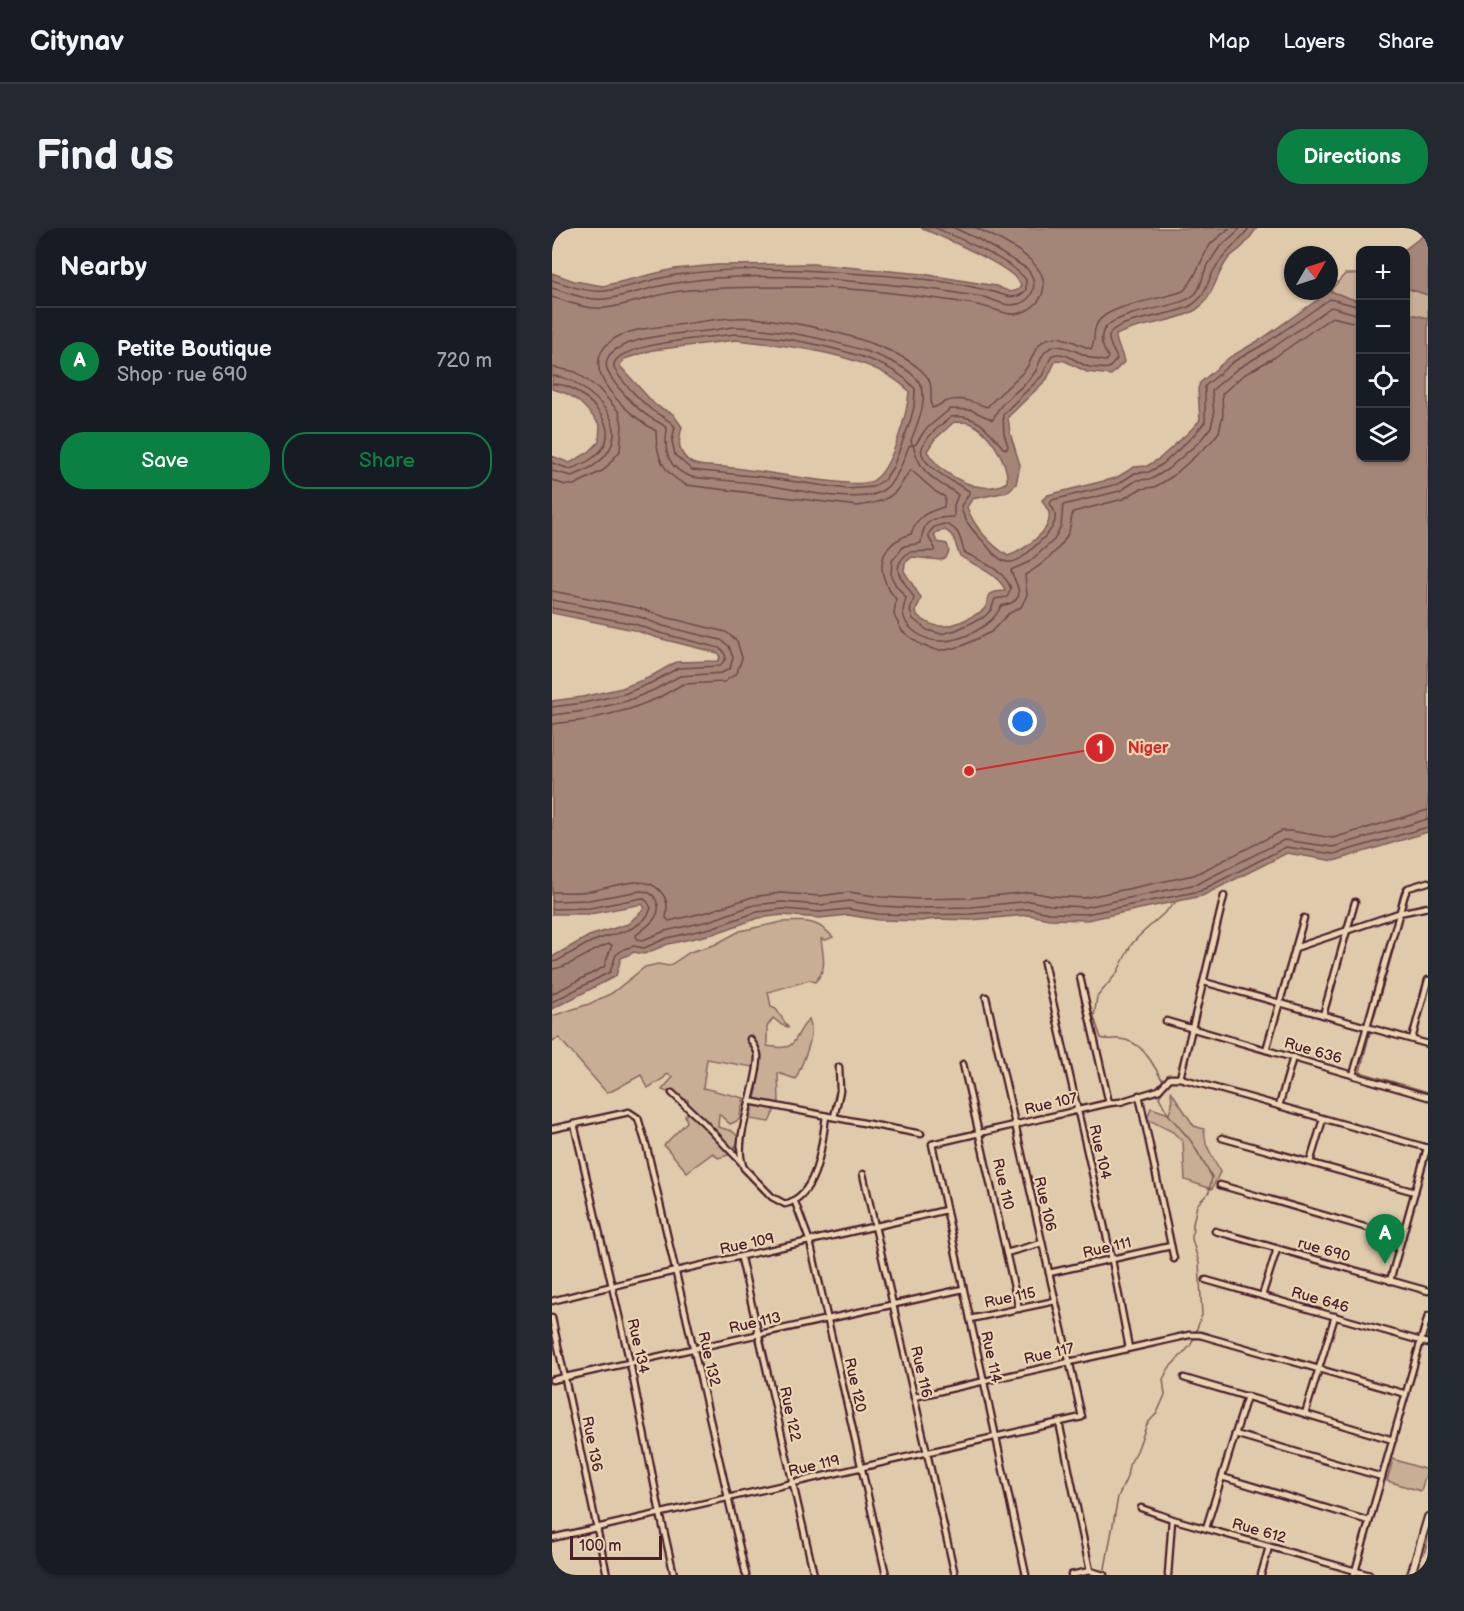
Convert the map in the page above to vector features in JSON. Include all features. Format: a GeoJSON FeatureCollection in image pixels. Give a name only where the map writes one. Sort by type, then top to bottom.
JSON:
{"type":"FeatureCollection","features":[{"type":"Feature","properties":{"kind":"street"},"geometry":{"type":"LineString","coordinates":[[1353,1075],[1398,914],[1408,888],[1428,882]]}},
{"type":"Feature","properties":{"kind":"street"},"geometry":{"type":"LineString","coordinates":[[1224,896],[1180,1078],[1428,1148],[1390,1281]]}},
{"type":"Feature","properties":{"kind":"street"},"geometry":{"type":"LineString","coordinates":[[1323,1015],[1355,902]]}},
{"type":"Feature","properties":{"kind":"street"},"geometry":{"type":"LineString","coordinates":[[1295,948],[1398,914],[1428,907]]}},
{"type":"Feature","properties":{"kind":"street"},"geometry":{"type":"LineString","coordinates":[[1266,1050],[1304,918]]}},
{"type":"Feature","properties":{"kind":"street","name":"Rue 104"},"geometry":{"type":"LineString","coordinates":[[1044,963],[1112,1260],[1129,1348]]}},
{"type":"Feature","properties":{"kind":"street"},"geometry":{"type":"LineString","coordinates":[[1080,978],[1109,1103]]}},
{"type":"Feature","properties":{"kind":"street"},"geometry":{"type":"LineString","coordinates":[[1412,1040],[1426,995],[1428,980]]}},
{"type":"Feature","properties":{"kind":"street"},"geometry":{"type":"LineString","coordinates":[[1204,982],[1428,1044]]}},
{"type":"Feature","properties":{"kind":"street","name":"Rue 106"},"geometry":{"type":"LineString","coordinates":[[986,997],[1082,1417]]}},
{"type":"Feature","properties":{"kind":"street","name":"Rue 636"},"geometry":{"type":"LineString","coordinates":[[1166,1021],[1428,1096]]}},
{"type":"Feature","properties":{"kind":"street"},"geometry":{"type":"LineString","coordinates":[[742,1163],[742,1136],[758,1054],[750,1039]]}},
{"type":"Feature","properties":{"kind":"street"},"geometry":{"type":"LineString","coordinates":[[1279,1106],[1293,1058]]}},
{"type":"Feature","properties":{"kind":"street","name":"Rue 110"},"geometry":{"type":"LineString","coordinates":[[963,1064],[1019,1308]]}},
{"type":"Feature","properties":{"kind":"street"},"geometry":{"type":"LineString","coordinates":[[834,1117],[840,1091],[839,1067]]}},
{"type":"Feature","properties":{"kind":"street","name":"Rue 107"},"geometry":{"type":"LineString","coordinates":[[932,1144],[1120,1102],[1160,1090],[1170,1077],[1180,1078]]}},
{"type":"Feature","properties":{"kind":"street"},"geometry":{"type":"LineString","coordinates":[[672,1093],[704,1123],[772,1197],[785,1204],[795,1202],[805,1190],[819,1161],[826,1116]]}},
{"type":"Feature","properties":{"kind":"street"},"geometry":{"type":"LineString","coordinates":[[1139,1095],[1174,1259]]}},
{"type":"Feature","properties":{"kind":"street"},"geometry":{"type":"LineString","coordinates":[[749,1101],[921,1134]]}},
{"type":"Feature","properties":{"kind":"street","name":"Rue 132"},"geometry":{"type":"LineString","coordinates":[[552,1129],[629,1112],[638,1118],[648,1148],[746,1575]]}},
{"type":"Feature","properties":{"kind":"street"},"geometry":{"type":"LineString","coordinates":[[1310,1162],[1323,1119]]}},
{"type":"Feature","properties":{"kind":"street","name":"Rue 134"},"geometry":{"type":"LineString","coordinates":[[574,1124],[630,1363],[675,1575]]}},
{"type":"Feature","properties":{"kind":"street"},"geometry":{"type":"LineString","coordinates":[[1222,1138],[1415,1192]]}},
{"type":"Feature","properties":{"kind":"street","name":"Rue 114"},"geometry":{"type":"LineString","coordinates":[[932,1144],[1026,1575]]}},
{"type":"Feature","properties":{"kind":"street","name":"Rue 116"},"geometry":{"type":"LineString","coordinates":[[863,1174],[956,1575]]}},
{"type":"Feature","properties":{"kind":"street"},"geometry":{"type":"LineString","coordinates":[[1220,1185],[1402,1238]]}},
{"type":"Feature","properties":{"kind":"street","name":"Rue 120"},"geometry":{"type":"LineString","coordinates":[[795,1202],[810,1242],[885,1575]]}},
{"type":"Feature","properties":{"kind":"street","name":"Rue 109"},"geometry":{"type":"LineString","coordinates":[[552,1301],[676,1270],[741,1258],[946,1210]]}},
{"type":"Feature","properties":{"kind":"street","name":"rue 690"},"geometry":{"type":"LineString","coordinates":[[1215,1232],[1428,1291]]}},
{"type":"Feature","properties":{"kind":"street"},"geometry":{"type":"LineString","coordinates":[[1006,1253],[1042,1243]]}},
{"type":"Feature","properties":{"kind":"street","name":"Rue 111"},"geometry":{"type":"LineString","coordinates":[[1049,1273],[1171,1246]]}},
{"type":"Feature","properties":{"kind":"street"},"geometry":{"type":"LineString","coordinates":[[1262,1296],[1277,1249]]}},
{"type":"Feature","properties":{"kind":"street","name":"Rue 122"},"geometry":{"type":"LineString","coordinates":[[741,1258],[814,1575]]}},
{"type":"Feature","properties":{"kind":"street","name":"Rue 646"},"geometry":{"type":"LineString","coordinates":[[1206,1280],[1428,1343]]}},
{"type":"Feature","properties":{"kind":"street","name":"Rue 113"},"geometry":{"type":"LineString","coordinates":[[552,1380],[963,1289]]}},
{"type":"Feature","properties":{"kind":"street","name":"Rue 115"},"geometry":{"type":"LineString","coordinates":[[970,1319],[1055,1301]]}},
{"type":"Feature","properties":{"kind":"street"},"geometry":{"type":"LineString","coordinates":[[1305,1414],[1335,1316]]}},
{"type":"Feature","properties":{"kind":"street"},"geometry":{"type":"LineString","coordinates":[[1355,1573],[1428,1316]]}},
{"type":"Feature","properties":{"kind":"street","name":"Rue 136"},"geometry":{"type":"LineString","coordinates":[[552,1318],[607,1575]]}},
{"type":"Feature","properties":{"kind":"street","name":"Rue 117"},"geometry":{"type":"LineString","coordinates":[[914,1397],[1189,1335],[1200,1335],[1406,1394]]}},
{"type":"Feature","properties":{"kind":"street"},"geometry":{"type":"LineString","coordinates":[[1184,1378],[1393,1440]]}},
{"type":"Feature","properties":{"kind":"street"},"geometry":{"type":"LineString","coordinates":[[1206,1528],[1247,1396]]}},
{"type":"Feature","properties":{"kind":"street","name":"Rue 119"},"geometry":{"type":"LineString","coordinates":[[552,1538],[1082,1417]]}},
{"type":"Feature","properties":{"kind":"street"},"geometry":{"type":"LineString","coordinates":[[1059,1422],[1090,1571]]}},
{"type":"Feature","properties":{"kind":"street"},"geometry":{"type":"LineString","coordinates":[[1235,1434],[1382,1477]]}},
{"type":"Feature","properties":{"kind":"street"},"geometry":{"type":"LineString","coordinates":[[1222,1477],[1369,1521]]}},
{"type":"Feature","properties":{"kind":"street","name":"Rue 612"},"geometry":{"type":"LineString","coordinates":[[1141,1508],[1355,1573],[1370,1575]]}},
{"type":"Feature","properties":{"kind":"street"},"geometry":{"type":"LineString","coordinates":[[1411,1575],[1428,1517]]}},
{"type":"Feature","properties":{"kind":"street"},"geometry":{"type":"LineString","coordinates":[[1168,1575],[1172,1519]]}},
{"type":"Feature","properties":{"kind":"street"},"geometry":{"type":"LineString","coordinates":[[1261,1575],[1269,1547]]}},
{"type":"Feature","properties":{"kind":"street"},"geometry":{"type":"LineString","coordinates":[[1071,1575],[1090,1571],[1104,1575]]}},
{"type":"Feature","properties":{"kind":"shaded area"},"geometry":{"type":"Polygon","coordinates":[[[1345,274],[1356,274],[1356,301],[1338,294],[1338,282],[1345,274]]]}},
{"type":"Feature","properties":{"kind":"shaded area"},"geometry":{"type":"Polygon","coordinates":[[[1410,289],[1428,295],[1428,318],[1410,314],[1410,289]]]}},
{"type":"Feature","properties":{"kind":"shaded area"},"geometry":{"type":"Polygon","coordinates":[[[782,922],[810,922],[821,927],[833,937],[826,940],[821,939],[823,967],[815,982],[810,980],[768,992],[771,1007],[776,1009],[788,1027],[773,1018],[767,1027],[767,1046],[790,1045],[809,1019],[811,1033],[805,1057],[796,1079],[778,1073],[779,1101],[769,1122],[750,1119],[757,1090],[759,1068],[707,1059],[703,1088],[744,1098],[739,1120],[730,1124],[719,1114],[718,1127],[732,1131],[745,1143],[740,1164],[734,1154],[736,1145],[728,1155],[718,1158],[713,1153],[687,1172],[664,1145],[687,1122],[685,1115],[690,1113],[688,1100],[662,1090],[673,1077],[667,1074],[648,1088],[641,1075],[606,1092],[559,1038],[552,1041],[552,1016],[589,1004],[612,993],[645,967],[658,964],[669,966],[690,952],[714,945],[740,931],[782,922]]]}},
{"type":"Feature","properties":{"kind":"shaded area"},"geometry":{"type":"Polygon","coordinates":[[[1171,1091],[1194,1126],[1204,1129],[1206,1144],[1220,1172],[1212,1189],[1185,1180],[1183,1142],[1173,1132],[1147,1119],[1151,1108],[1169,1114],[1172,1104],[1171,1091]]]}},
{"type":"Feature","properties":{"kind":"shaded area"},"geometry":{"type":"Polygon","coordinates":[[[1393,1459],[1427,1470],[1421,1491],[1387,1481],[1393,1459]]]}},
{"type":"Feature","properties":{"kind":"water"},"geometry":{"type":"Polygon","coordinates":[[[921,228],[1257,228],[1244,245],[1228,259],[1205,302],[1199,307],[1183,316],[1134,328],[1116,335],[1124,362],[1111,375],[1087,372],[1065,361],[1056,360],[1047,379],[1008,417],[1010,433],[1020,465],[1016,484],[1007,492],[972,499],[967,507],[983,534],[1008,556],[1028,545],[1046,527],[1049,513],[1042,500],[1048,495],[1116,478],[1134,467],[1147,466],[1159,459],[1200,420],[1198,389],[1200,383],[1230,357],[1263,338],[1317,300],[1338,300],[1338,294],[1356,301],[1356,462],[1410,462],[1410,314],[1428,318],[1428,832],[1334,861],[1287,853],[1202,896],[1087,920],[1049,919],[1029,915],[921,921],[879,920],[848,915],[820,918],[783,915],[758,918],[713,934],[668,944],[644,954],[634,952],[621,958],[616,976],[552,1009],[552,957],[589,936],[628,924],[645,908],[642,904],[590,914],[552,914],[552,701],[622,688],[648,678],[676,662],[718,661],[720,658],[718,653],[634,630],[552,613],[552,456],[570,463],[589,452],[599,442],[600,425],[579,402],[567,394],[552,389],[552,273],[574,281],[603,286],[674,269],[717,265],[813,264],[923,274],[996,286],[1010,292],[1018,290],[1021,286],[1017,279],[1007,271],[960,245],[921,228]],[[736,340],[653,350],[624,359],[620,366],[655,405],[673,414],[682,427],[681,452],[692,463],[816,480],[861,483],[874,480],[881,474],[893,452],[906,412],[909,391],[893,378],[852,360],[779,345],[736,340]],[[954,422],[934,440],[927,451],[933,460],[951,476],[974,486],[997,486],[1007,482],[1005,466],[990,439],[976,426],[954,422]],[[945,530],[934,535],[937,542],[947,544],[949,551],[946,558],[940,560],[912,557],[905,563],[904,571],[921,598],[916,611],[917,615],[936,626],[949,626],[979,613],[985,608],[989,595],[1005,591],[993,575],[960,556],[954,538],[945,530]]]}},
{"type":"Feature","properties":{"kind":"water"},"geometry":{"type":"Polygon","coordinates":[[[1428,232],[1428,295],[1410,289],[1409,246],[1428,232]]]}},
{"type":"Feature","properties":{"kind":"waterway"},"geometry":{"type":"LineString","coordinates":[[1165,1080],[1161,1078],[1145,1053],[1134,1044],[1120,1039],[1101,1038],[1094,1017],[1097,997],[1117,973],[1131,945],[1175,903]]}},
{"type":"Feature","properties":{"kind":"waterway"},"geometry":{"type":"LineString","coordinates":[[1372,1024],[1394,947]]}},
{"type":"Feature","properties":{"kind":"waterway"},"geometry":{"type":"LineString","coordinates":[[1370,1032],[1360,1072],[1428,1092]]}},
{"type":"Feature","properties":{"kind":"waterway"},"geometry":{"type":"LineString","coordinates":[[1104,1574],[1118,1497],[1127,1477],[1129,1465],[1147,1424],[1157,1413],[1165,1395],[1163,1379],[1169,1368],[1191,1345],[1202,1315],[1199,1263],[1192,1239],[1193,1224],[1197,1205],[1209,1192],[1212,1177],[1191,1141],[1168,1114],[1159,1097],[1167,1084]]}},
{"type":"Feature","properties":{"kind":"waterway"},"geometry":{"type":"LineString","coordinates":[[1424,1554],[1428,1539]]}},
{"type":"Feature","properties":{"kind":"place","name":"Niger"},"geometry":{"type":"Point","coordinates":[969,771]}},
{"type":"Feature","properties":{"kind":"place","name":"Petite Boutique"},"geometry":{"type":"Point","coordinates":[1385,1264]}}]}
